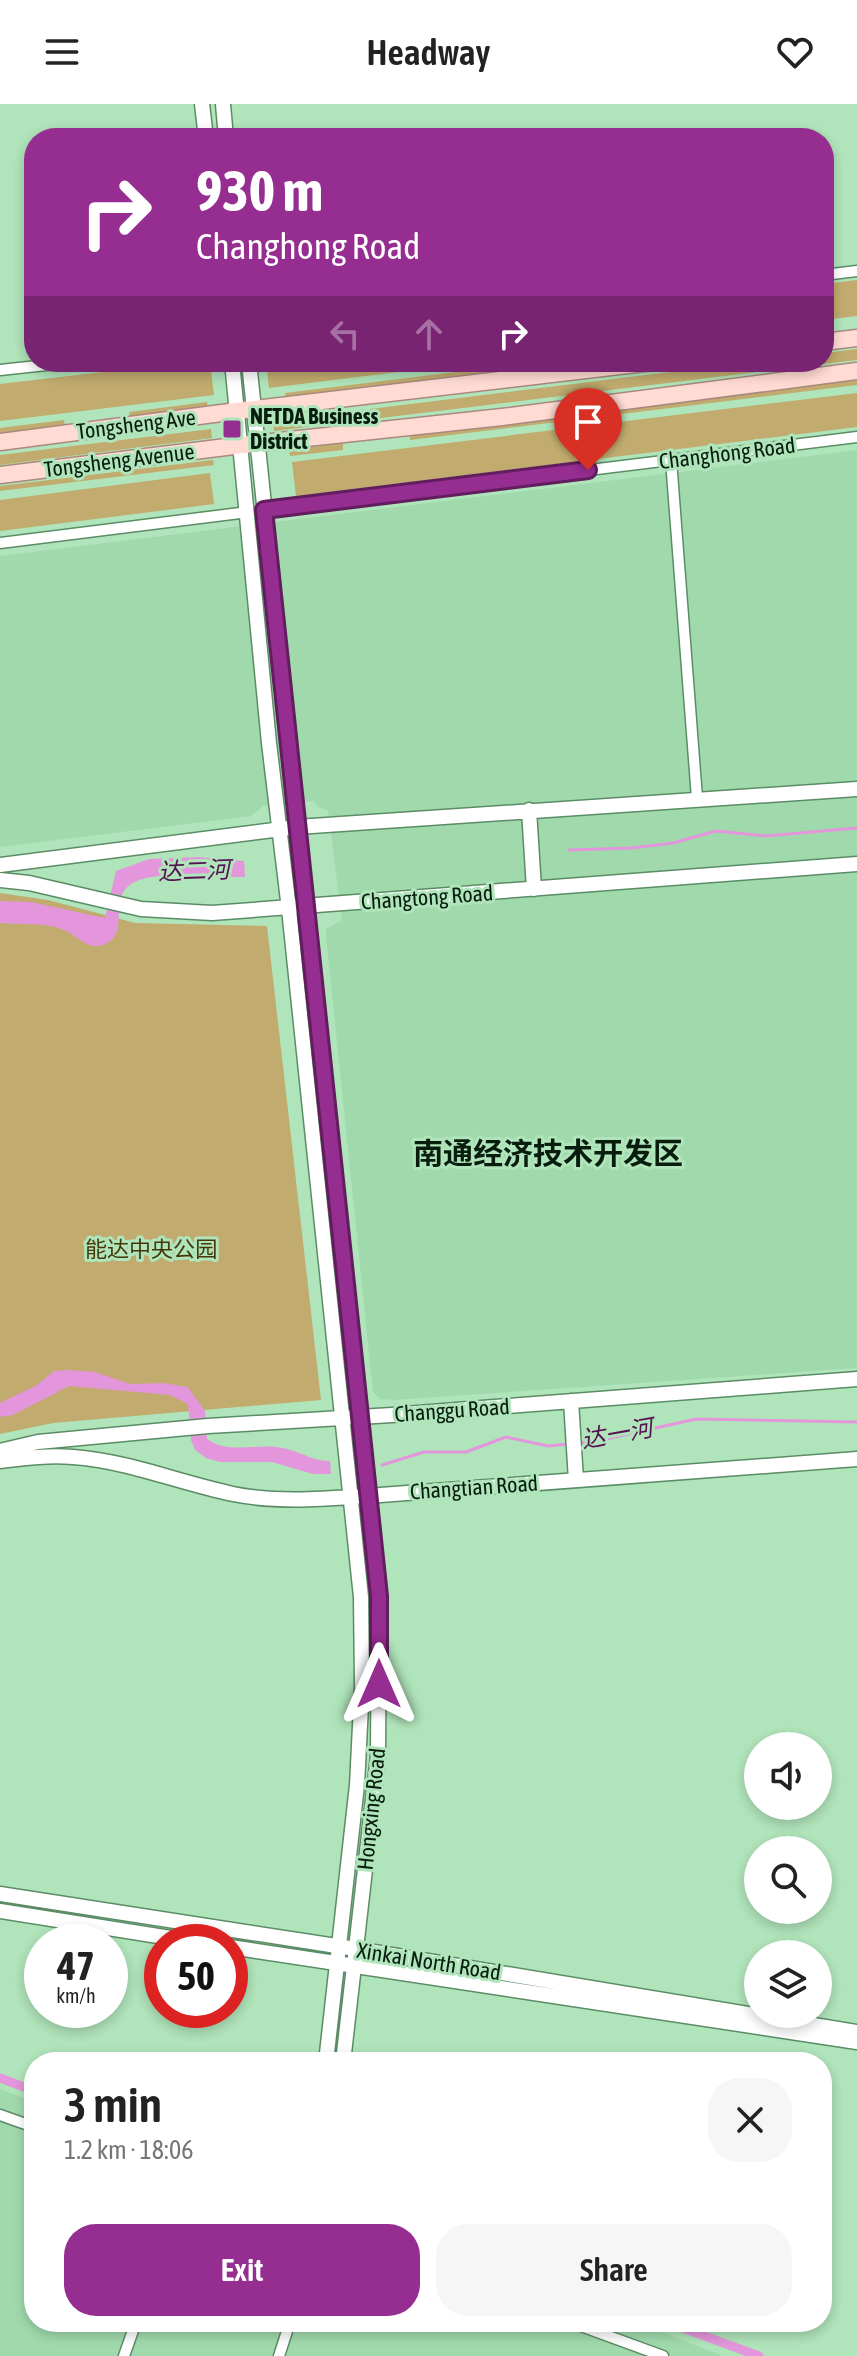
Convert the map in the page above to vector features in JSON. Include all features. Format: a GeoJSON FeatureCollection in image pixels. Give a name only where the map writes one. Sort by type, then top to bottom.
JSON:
{"type":"FeatureCollection","features":[{"type":"Feature","properties":{"kind":"main road"},"geometry":{"type":"LineString","coordinates":[[202,104],[205,128]]}},
{"type":"Feature","properties":{"kind":"main road"},"geometry":{"type":"LineString","coordinates":[[223,104],[225,128]]}},
{"type":"Feature","properties":{"kind":"main road"},"geometry":{"type":"LineString","coordinates":[[834,341],[857,338]]}},
{"type":"Feature","properties":{"kind":"main road","name":"Tongsheng Avenue"},"geometry":{"type":"LineString","coordinates":[[0,475],[502,417],[857,371]]}},
{"type":"Feature","properties":{"kind":"main road","name":"Hongxing Road"},"geometry":{"type":"LineString","coordinates":[[233,372],[237,411],[249,444],[264,510],[305,907],[350,1416],[349,1497],[361,1597],[362,1686],[357,1785],[327,2052]]}},
{"type":"Feature","properties":{"kind":"main road","name":"Hongxing Road"},"geometry":{"type":"LineString","coordinates":[[250,372],[254,410],[249,444],[248,512],[269,743],[350,1416],[367,1496],[379,1596],[378,1742],[344,2052]]}},
{"type":"Feature","properties":{"kind":"main road","name":"Tongsheng Ave"},"geometry":{"type":"LineString","coordinates":[[0,442],[570,372]]}},
{"type":"Feature","properties":{"kind":"main road"},"geometry":{"type":"LineString","coordinates":[[0,865],[297,827],[857,789]]}},
{"type":"Feature","properties":{"kind":"main road"},"geometry":{"type":"LineString","coordinates":[[529,810],[534,889]]}},
{"type":"Feature","properties":{"kind":"main road","name":"Changtong Road"},"geometry":{"type":"LineString","coordinates":[[0,880],[29,883],[106,902],[175,913],[289,909],[857,864]]}},
{"type":"Feature","properties":{"kind":"main road","name":"Changgu Road"},"geometry":{"type":"LineString","coordinates":[[0,1451],[38,1442],[208,1426],[857,1379]]}},
{"type":"Feature","properties":{"kind":"main road"},"geometry":{"type":"LineString","coordinates":[[571,1401],[576,1480]]}},
{"type":"Feature","properties":{"kind":"main road","name":"Changtian Road"},"geometry":{"type":"LineString","coordinates":[[0,1461],[43,1456],[76,1457],[158,1473],[235,1494],[290,1499],[367,1496],[857,1459]]}},
{"type":"Feature","properties":{"kind":"main road","name":"Xinkai North Road"},"geometry":{"type":"LineString","coordinates":[[0,1894],[857,2032]]}},
{"type":"Feature","properties":{"kind":"main road"},"geometry":{"type":"LineString","coordinates":[[0,1911],[144,1934]]}},
{"type":"Feature","properties":{"kind":"main road","name":"Xinkai North Road"},"geometry":{"type":"LineString","coordinates":[[248,1950],[857,2042]]}},
{"type":"Feature","properties":{"kind":"street"},"geometry":{"type":"LineString","coordinates":[[834,274],[857,271]]}},
{"type":"Feature","properties":{"kind":"street"},"geometry":{"type":"LineString","coordinates":[[0,370],[24,367]]}},
{"type":"Feature","properties":{"kind":"street","name":"Changhong Road"},"geometry":{"type":"LineString","coordinates":[[264,510],[857,437]]}},
{"type":"Feature","properties":{"kind":"street"},"geometry":{"type":"LineString","coordinates":[[671,460],[697,798]]}},
{"type":"Feature","properties":{"kind":"street"},"geometry":{"type":"LineString","coordinates":[[0,543],[248,512]]}},
{"type":"Feature","properties":{"kind":"street"},"geometry":{"type":"LineString","coordinates":[[0,2115],[24,2123]]}},
{"type":"Feature","properties":{"kind":"street"},"geometry":{"type":"LineString","coordinates":[[124,2356],[132,2332]]}},
{"type":"Feature","properties":{"kind":"street"},"geometry":{"type":"LineString","coordinates":[[279,2356],[287,2332]]}},
{"type":"Feature","properties":{"kind":"street"},"geometry":{"type":"LineString","coordinates":[[597,2332],[663,2356]]}},
{"type":"Feature","properties":{"kind":"shaded area"},"geometry":{"type":"Polygon","coordinates":[[[857,450],[857,1368],[380,1399],[373,1392],[326,936],[326,929],[342,920],[328,810],[319,808],[314,801],[263,806],[251,816],[0,847],[0,556],[857,450]]]}},
{"type":"Feature","properties":{"kind":"shaded area"},"geometry":{"type":"Polygon","coordinates":[[[0,2089],[24,2098],[24,2332],[662,2332],[723,2356],[0,2356],[0,2089]]]}},
{"type":"Feature","properties":{"kind":"green space"},"geometry":{"type":"Polygon","coordinates":[[[857,280],[857,316],[834,319],[834,283],[857,280]]]}},
{"type":"Feature","properties":{"kind":"green space"},"geometry":{"type":"Polygon","coordinates":[[[857,349],[857,360],[834,363],[834,352],[857,349]]]}},
{"type":"Feature","properties":{"kind":"green space"},"geometry":{"type":"Polygon","coordinates":[[[103,372],[211,372],[214,395],[0,421],[0,384],[103,372]]]}},
{"type":"Feature","properties":{"kind":"green space"},"geometry":{"type":"Polygon","coordinates":[[[267,372],[398,372],[269,388],[267,372]]]}},
{"type":"Feature","properties":{"kind":"green space"},"geometry":{"type":"Polygon","coordinates":[[[456,372],[503,372],[286,399],[285,393],[456,372]]]}},
{"type":"Feature","properties":{"kind":"green space"},"geometry":{"type":"Polygon","coordinates":[[[670,372],[758,372],[274,431],[273,421],[670,372]]]}},
{"type":"Feature","properties":{"kind":"green space"},"geometry":{"type":"Polygon","coordinates":[[[857,380],[857,385],[410,440],[410,434],[857,380]]]}},
{"type":"Feature","properties":{"kind":"green space"},"geometry":{"type":"Polygon","coordinates":[[[857,393],[857,427],[296,496],[292,462],[857,393]]]}},
{"type":"Feature","properties":{"kind":"green space"},"geometry":{"type":"Polygon","coordinates":[[[207,402],[208,409],[130,419],[129,412],[207,402]]]}},
{"type":"Feature","properties":{"kind":"green space"},"geometry":{"type":"Polygon","coordinates":[[[64,420],[65,426],[0,435],[0,428],[64,420]]]}},
{"type":"Feature","properties":{"kind":"green space"},"geometry":{"type":"Polygon","coordinates":[[[211,429],[212,438],[0,465],[0,455],[211,429]]]}},
{"type":"Feature","properties":{"kind":"green space"},"geometry":{"type":"Polygon","coordinates":[[[343,443],[343,450],[290,456],[289,450],[343,443]]]}},
{"type":"Feature","properties":{"kind":"green space"},"geometry":{"type":"Polygon","coordinates":[[[213,460],[214,465],[0,491],[0,486],[213,460]]]}},
{"type":"Feature","properties":{"kind":"green space"},"geometry":{"type":"Polygon","coordinates":[[[210,473],[214,504],[0,531],[0,500],[210,473]]]}},
{"type":"Feature","properties":{"kind":"green space","name":"能达中央公园"},"geometry":{"type":"Polygon","coordinates":[[[0,893],[48,900],[135,923],[267,926],[321,1400],[53,1423],[0,1434],[0,893]]]}},
{"type":"Feature","properties":{"kind":"water"},"geometry":{"type":"Polygon","coordinates":[[[198,857],[244,861],[245,877],[167,875],[135,882],[125,889],[118,930],[114,938],[105,944],[92,946],[54,927],[0,923],[0,901],[31,902],[105,918],[116,871],[149,859],[198,857]]]}},
{"type":"Feature","properties":{"kind":"water"},"geometry":{"type":"Polygon","coordinates":[[[54,1371],[95,1372],[130,1384],[163,1383],[188,1387],[205,1411],[207,1439],[226,1447],[277,1447],[330,1461],[331,1474],[313,1474],[272,1462],[220,1462],[206,1458],[195,1450],[191,1440],[188,1404],[170,1395],[69,1386],[13,1415],[0,1417],[0,1403],[37,1385],[54,1371]]]}},
{"type":"Feature","properties":{"kind":"waterway","name":"达二河"},"geometry":{"type":"LineString","coordinates":[[569,850],[673,843],[716,831],[766,836],[857,828]]}},
{"type":"Feature","properties":{"kind":"waterway","name":"达一河"},"geometry":{"type":"LineString","coordinates":[[579,1443],[696,1419],[857,1422]]}},
{"type":"Feature","properties":{"kind":"waterway","name":"达一河"},"geometry":{"type":"LineString","coordinates":[[382,1465],[424,1452],[466,1452],[506,1437],[548,1446],[568,1444]]}},
{"type":"Feature","properties":{"kind":"waterway"},"geometry":{"type":"LineString","coordinates":[[0,2078],[24,2087]]}},
{"type":"Feature","properties":{"kind":"waterway"},"geometry":{"type":"LineString","coordinates":[[693,2332],[759,2356]]}},
{"type":"Feature","properties":{"kind":"place","name":"NETDA Business District"},"geometry":{"type":"Point","coordinates":[232,429]}},
{"type":"Feature","properties":{"kind":"district","name":"南通经济技术开发区"},"geometry":{"type":"Point","coordinates":[548,1154]}},
{"type":"Feature","properties":{"kind":"route"},"geometry":{"type":"LineString","coordinates":[[379,1684],[379,1596],[264,510],[588,470]]}}]}
